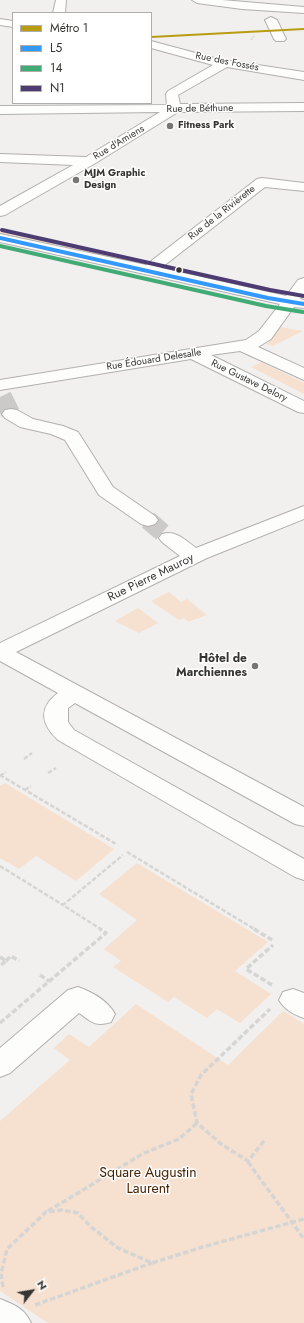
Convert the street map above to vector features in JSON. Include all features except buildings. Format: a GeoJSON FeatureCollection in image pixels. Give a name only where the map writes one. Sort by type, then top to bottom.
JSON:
{"type":"FeatureCollection","features":[{"type":"Feature","properties":{"kind":"street"},"geometry":{"type":"LineString","coordinates":[[59,12],[62,0]]}},
{"type":"Feature","properties":{"kind":"street"},"geometry":{"type":"LineString","coordinates":[[197,0],[218,1],[242,6],[304,10]]}},
{"type":"Feature","properties":{"kind":"street"},"geometry":{"type":"LineString","coordinates":[[271,20],[280,39]]}},
{"type":"Feature","properties":{"kind":"street"},"geometry":{"type":"LineString","coordinates":[[0,22],[12,25]]}},
{"type":"Feature","properties":{"kind":"street"},"geometry":{"type":"LineString","coordinates":[[0,28],[12,25]]}},
{"type":"Feature","properties":{"kind":"street","name":"Rue des Fossés"},"geometry":{"type":"LineString","coordinates":[[152,44],[225,63],[304,76]]}},
{"type":"Feature","properties":{"kind":"street"},"geometry":{"type":"LineString","coordinates":[[174,109],[172,94],[225,63]]}},
{"type":"Feature","properties":{"kind":"street","name":"Rue de Béthune"},"geometry":{"type":"LineString","coordinates":[[0,110],[304,107]]}},
{"type":"Feature","properties":{"kind":"street","name":"Rue d'Amiens"},"geometry":{"type":"LineString","coordinates":[[0,212],[89,161],[174,109]]}},
{"type":"Feature","properties":{"kind":"street"},"geometry":{"type":"LineString","coordinates":[[0,158],[89,161]]}},
{"type":"Feature","properties":{"kind":"street","name":"Rue de la Rivièrette"},"geometry":{"type":"LineString","coordinates":[[148,271],[259,181],[304,187]]}},
{"type":"Feature","properties":{"kind":"street"},"geometry":{"type":"LineString","coordinates":[[0,238],[297,303]]}},
{"type":"Feature","properties":{"kind":"street","name":"Rue Édouard Delesalle"},"geometry":{"type":"LineString","coordinates":[[1,391],[243,346],[255,342],[262,338],[297,303],[304,283]]}},
{"type":"Feature","properties":{"kind":"street"},"geometry":{"type":"LineString","coordinates":[[243,346],[304,375]]}},
{"type":"Feature","properties":{"kind":"street","name":"Rue Gustave Delory"},"geometry":{"type":"LineString","coordinates":[[195,354],[304,408]]}},
{"type":"Feature","properties":{"kind":"street"},"geometry":{"type":"LineString","coordinates":[[11,414],[30,425],[63,431],[72,436],[106,491],[148,520]]}},
{"type":"Feature","properties":{"kind":"street","name":"Rue Pierre Mauroy"},"geometry":{"type":"LineString","coordinates":[[0,651],[34,636],[195,557],[304,512]]}},
{"type":"Feature","properties":{"kind":"street"},"geometry":{"type":"LineString","coordinates":[[169,538],[195,557]]}},
{"type":"Feature","properties":{"kind":"street"},"geometry":{"type":"LineString","coordinates":[[0,651],[304,818]]}},
{"type":"Feature","properties":{"kind":"street"},"geometry":{"type":"LineString","coordinates":[[74,693],[57,705],[56,710],[55,719],[58,727],[66,735],[304,872]]}},
{"type":"Feature","properties":{"kind":"street"},"geometry":{"type":"LineString","coordinates":[[0,1065],[78,998],[101,1014]]}},
{"type":"Feature","properties":{"kind":"path"},"geometry":{"type":"LineString","coordinates":[[251,40],[254,36]]}},
{"type":"Feature","properties":{"kind":"path"},"geometry":{"type":"LineString","coordinates":[[24,759],[32,753]]}},
{"type":"Feature","properties":{"kind":"path"},"geometry":{"type":"LineString","coordinates":[[48,773],[56,768]]}},
{"type":"Feature","properties":{"kind":"path"},"geometry":{"type":"LineString","coordinates":[[6,772],[0,776],[116,844]]}},
{"type":"Feature","properties":{"kind":"path"},"geometry":{"type":"LineString","coordinates":[[24,790],[31,786]]}},
{"type":"Feature","properties":{"kind":"path"},"geometry":{"type":"LineString","coordinates":[[128,852],[272,940]]}},
{"type":"Feature","properties":{"kind":"path"},"geometry":{"type":"LineString","coordinates":[[63,905],[123,855]]}},
{"type":"Feature","properties":{"kind":"path"},"geometry":{"type":"LineString","coordinates":[[0,866],[106,933],[0,1023]]}},
{"type":"Feature","properties":{"kind":"path"},"geometry":{"type":"LineString","coordinates":[[273,945],[246,969],[286,1000],[201,1075],[192,1094],[197,1123],[221,1144],[248,1161],[291,1223],[304,1239]]}},
{"type":"Feature","properties":{"kind":"path"},"geometry":{"type":"LineString","coordinates":[[0,956],[6,961]]}},
{"type":"Feature","properties":{"kind":"path"},"geometry":{"type":"LineString","coordinates":[[0,966],[11,956],[19,961]]}},
{"type":"Feature","properties":{"kind":"path"},"geometry":{"type":"LineString","coordinates":[[40,975],[49,981]]}},
{"type":"Feature","properties":{"kind":"path"},"geometry":{"type":"LineString","coordinates":[[197,1123],[179,1139],[144,1153],[46,1212],[8,1249],[1,1274],[5,1319],[104,1279],[206,1246],[304,1219]]}},
{"type":"Feature","properties":{"kind":"path"},"geometry":{"type":"LineString","coordinates":[[248,1161],[264,1141]]}},
{"type":"Feature","properties":{"kind":"path"},"geometry":{"type":"LineString","coordinates":[[46,1212],[62,1210],[78,1213],[90,1226],[118,1248],[152,1263]]}},
{"type":"Feature","properties":{"kind":"green space"},"geometry":{"type":"Polygon","coordinates":[[[0,229],[58,242],[54,246],[0,234],[0,229]]]}},
{"type":"Feature","properties":{"kind":"green space"},"geometry":{"type":"Polygon","coordinates":[[[66,244],[141,261],[137,264],[62,247],[66,244]]]}},
{"type":"Feature","properties":{"kind":"green space"},"geometry":{"type":"Polygon","coordinates":[[[228,279],[270,288],[266,293],[224,284],[228,279]]]}},
{"type":"Feature","properties":{"kind":"green space"},"geometry":{"type":"Polygon","coordinates":[[[280,327],[303,331],[273,346],[267,344],[280,327]]]}},
{"type":"Feature","properties":{"kind":"green space"},"geometry":{"type":"Polygon","coordinates":[[[261,362],[304,383],[304,394],[251,367],[261,362]]]}},
{"type":"Feature","properties":{"kind":"green space"},"geometry":{"type":"Polygon","coordinates":[[[169,592],[181,602],[187,599],[207,615],[188,622],[184,618],[179,620],[151,601],[169,592]]]}},
{"type":"Feature","properties":{"kind":"green space"},"geometry":{"type":"Polygon","coordinates":[[[138,608],[158,623],[139,633],[115,621],[138,608]]]}},
{"type":"Feature","properties":{"kind":"green space"},"geometry":{"type":"Polygon","coordinates":[[[5,783],[114,849],[76,881],[36,856],[19,869],[0,858],[0,786],[5,783]]]}},
{"type":"Feature","properties":{"kind":"green space"},"geometry":{"type":"Polygon","coordinates":[[[137,863],[268,942],[235,971],[271,994],[240,1023],[217,1009],[207,1018],[174,997],[168,1002],[113,967],[121,961],[104,949],[137,920],[99,894],[137,863]]]}},
{"type":"Feature","properties":{"kind":"green space","name":"Square Augustin Laurent"},"geometry":{"type":"Polygon","coordinates":[[[136,1004],[228,1065],[283,1011],[304,1024],[304,1323],[48,1323],[0,1291],[0,1121],[70,1060],[54,1048],[69,1034],[89,1047],[136,1004]]]}},
{"type":"Feature","properties":{"kind":"tunnel"},"geometry":{"type":"LineString","coordinates":[[2,396],[11,414]]}},
{"type":"Feature","properties":{"kind":"tunnel"},"geometry":{"type":"LineString","coordinates":[[148,520],[169,538]]}},
{"type":"Feature","properties":{"kind":"metro line","name":"1"},"geometry":{"type":"LineString","coordinates":[[152,37],[304,29]]}},
{"type":"Feature","properties":{"kind":"transit line","name":"N1"},"geometry":{"type":"LineString","coordinates":[[2,230],[270,290],[304,296]]}},
{"type":"Feature","properties":{"kind":"transit line","name":"L5"},"geometry":{"type":"LineString","coordinates":[[0,238],[268,298],[304,304]]}},
{"type":"Feature","properties":{"kind":"transit line","name":"14"},"geometry":{"type":"LineString","coordinates":[[0,246],[266,306],[303,312]]}},
{"type":"Feature","properties":{"kind":"place","name":"Fitness Park"},"geometry":{"type":"Point","coordinates":[170,126]}},
{"type":"Feature","properties":{"kind":"place","name":"MJM Graphic Design"},"geometry":{"type":"Point","coordinates":[76,180]}},
{"type":"Feature","properties":{"kind":"place","name":"Hôtel de Marchiennes"},"geometry":{"type":"Point","coordinates":[255,666]}}]}
